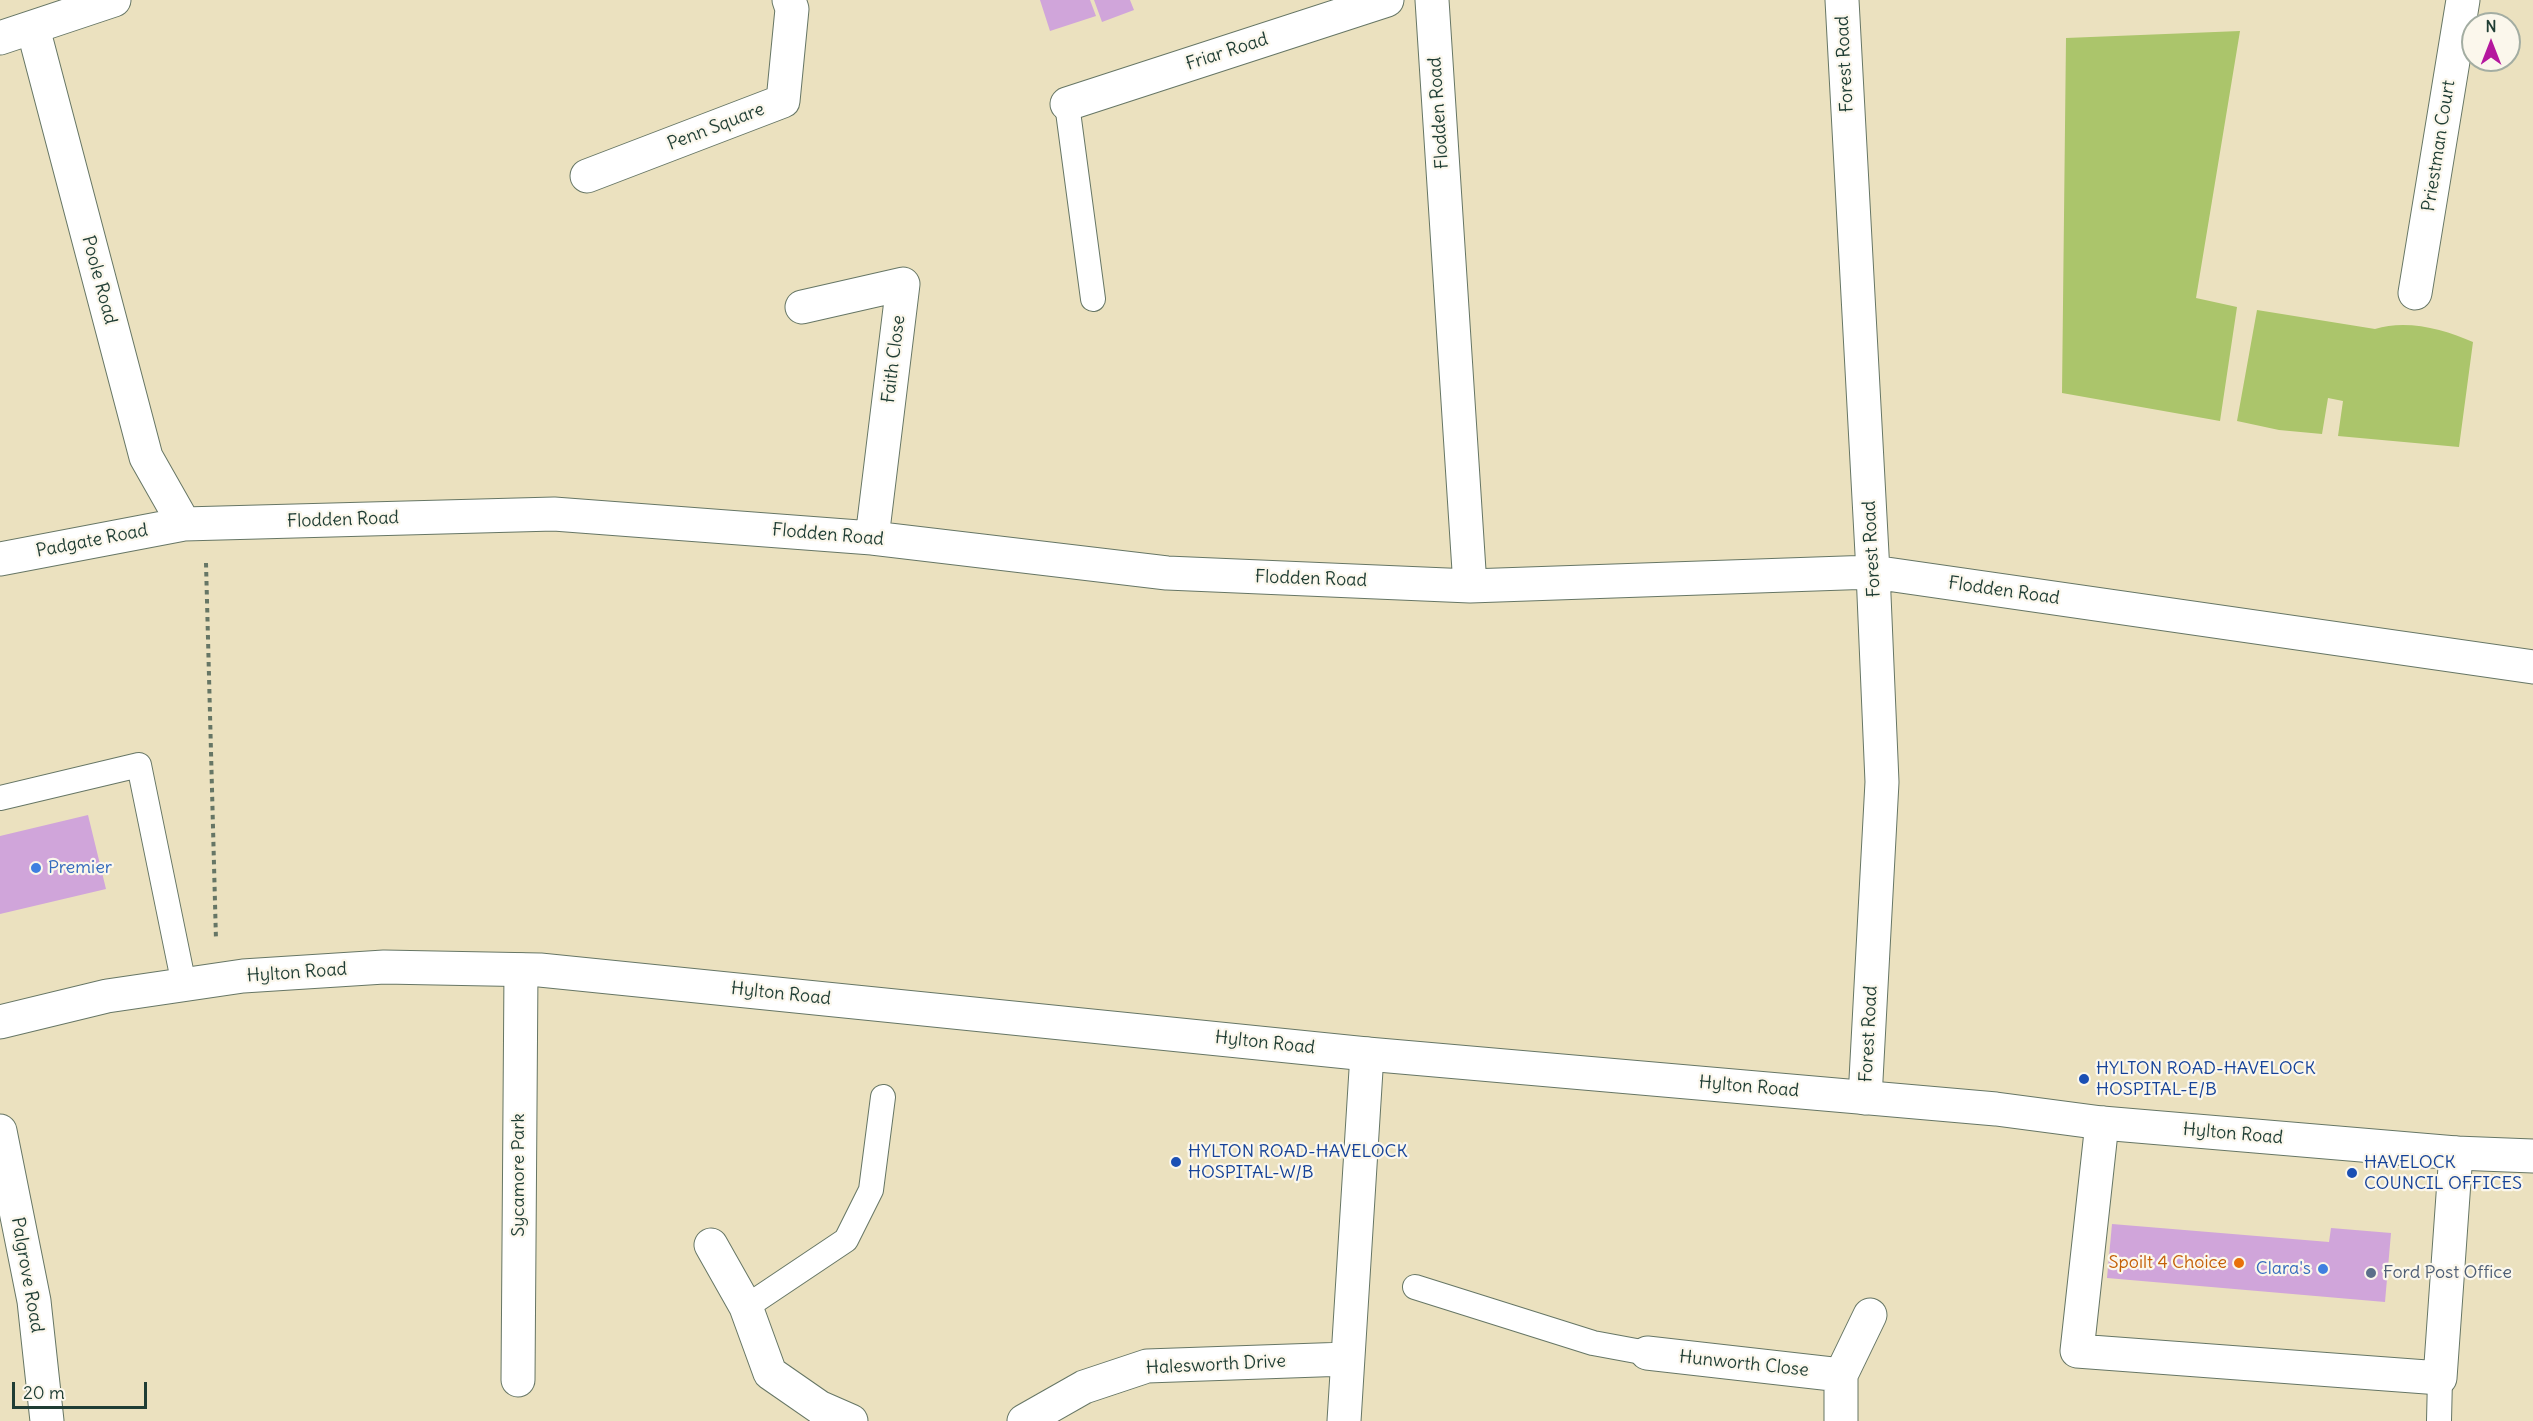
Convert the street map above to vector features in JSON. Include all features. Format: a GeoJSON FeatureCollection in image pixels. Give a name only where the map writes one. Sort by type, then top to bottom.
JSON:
{"type":"FeatureCollection","features":[{"type":"Feature","properties":{"kind":"street"},"geometry":{"type":"LineString","coordinates":[[0,38],[114,0]]}},
{"type":"Feature","properties":{"kind":"street","name":"Penn Square"},"geometry":{"type":"LineString","coordinates":[[587,176],[783,101],[792,9],[789,0]]}},
{"type":"Feature","properties":{"kind":"street","name":"Friar Road"},"geometry":{"type":"LineString","coordinates":[[1067,104],[1387,0]]}},
{"type":"Feature","properties":{"kind":"street","name":"Flodden Road"},"geometry":{"type":"LineString","coordinates":[[1432,0],[1470,586]]}},
{"type":"Feature","properties":{"kind":"street","name":"Forest Road"},"geometry":{"type":"LineString","coordinates":[[1842,0],[1874,572],[1882,782],[1865,1098]]}},
{"type":"Feature","properties":{"kind":"street","name":"Priestman Court"},"geometry":{"type":"LineString","coordinates":[[2415,293],[2463,0]]}},
{"type":"Feature","properties":{"kind":"street","name":"Poole Road"},"geometry":{"type":"LineString","coordinates":[[33,28],[146,457],[194,524]]}},
{"type":"Feature","properties":{"kind":"street","name":"Faith Close"},"geometry":{"type":"LineString","coordinates":[[802,307],[903,284],[872,538]]}},
{"type":"Feature","properties":{"kind":"street","name":"Flodden Road"},"geometry":{"type":"LineString","coordinates":[[194,524],[554,514],[872,538],[1167,573],[1470,586],[1874,572],[2533,667]]}},
{"type":"Feature","properties":{"kind":"street","name":"Padgate Road"},"geometry":{"type":"LineString","coordinates":[[0,559],[194,524]]}},
{"type":"Feature","properties":{"kind":"street","name":"Hylton Road"},"geometry":{"type":"LineString","coordinates":[[0,1022],[106,996],[243,976],[384,967],[521,970],[1367,1054],[1996,1109],[2102,1123],[2456,1153],[2533,1156]]}},
{"type":"Feature","properties":{"kind":"street","name":"Sycamore Park"},"geometry":{"type":"LineString","coordinates":[[518,1380],[521,970]]}},
{"type":"Feature","properties":{"kind":"street"},"geometry":{"type":"LineString","coordinates":[[1344,1421],[1367,1054]]}},
{"type":"Feature","properties":{"kind":"street"},"geometry":{"type":"LineString","coordinates":[[2102,1123],[2077,1351],[2440,1378],[2456,1153]]}},
{"type":"Feature","properties":{"kind":"street","name":"Palgrove Road"},"geometry":{"type":"LineString","coordinates":[[0,1131],[34,1301],[47,1421]]}},
{"type":"Feature","properties":{"kind":"street"},"geometry":{"type":"LineString","coordinates":[[711,1245],[746,1307],[770,1373],[819,1407],[851,1421]]}},
{"type":"Feature","properties":{"kind":"street"},"geometry":{"type":"LineString","coordinates":[[1842,1421],[1840,1374],[1870,1315]]}},
{"type":"Feature","properties":{"kind":"street","name":"Hunworth Close"},"geometry":{"type":"LineString","coordinates":[[1647,1353],[1840,1374]]}},
{"type":"Feature","properties":{"kind":"street","name":"Halesworth Drive"},"geometry":{"type":"LineString","coordinates":[[1024,1421],[1084,1387],[1147,1366],[1347,1359]]}},
{"type":"Feature","properties":{"kind":"lane"},"geometry":{"type":"LineString","coordinates":[[1067,104],[1093,299]]}},
{"type":"Feature","properties":{"kind":"lane"},"geometry":{"type":"LineString","coordinates":[[0,798],[139,765],[184,985]]}},
{"type":"Feature","properties":{"kind":"lane"},"geometry":{"type":"LineString","coordinates":[[746,1307],[846,1240],[871,1190],[883,1097]]}},
{"type":"Feature","properties":{"kind":"lane"},"geometry":{"type":"LineString","coordinates":[[1415,1287],[1593,1343],[1647,1353]]}},
{"type":"Feature","properties":{"kind":"lane"},"geometry":{"type":"LineString","coordinates":[[2439,1421],[2440,1378]]}},
{"type":"Feature","properties":{"kind":"path"},"geometry":{"type":"LineString","coordinates":[[194,524],[217,980]]}},
{"type":"Feature","properties":{"kind":"green space"},"geometry":{"type":"Polygon","coordinates":[[[2240,31],[2196,298],[2237,307],[2220,421],[2062,393],[2066,38],[2240,31]]]}},
{"type":"Feature","properties":{"kind":"green space"},"geometry":{"type":"Polygon","coordinates":[[[2257,310],[2375,329],[2412,325],[2450,333],[2473,342],[2459,447],[2338,436],[2343,401],[2328,398],[2322,434],[2279,430],[2237,421],[2257,310]]]}},
{"type":"Feature","properties":{"kind":"building"},"geometry":{"type":"Polygon","coordinates":[[[1040,0],[1090,0],[1096,16],[1050,31],[1040,0]]]}},
{"type":"Feature","properties":{"kind":"building"},"geometry":{"type":"Polygon","coordinates":[[[1094,0],[1130,0],[1134,10],[1102,22],[1094,0]]]}},
{"type":"Feature","properties":{"kind":"building"},"geometry":{"type":"Polygon","coordinates":[[[88,815],[106,889],[0,914],[0,836],[88,815]]]}},
{"type":"Feature","properties":{"kind":"building"},"geometry":{"type":"Polygon","coordinates":[[[2112,1224],[2329,1242],[2331,1228],[2391,1233],[2385,1302],[2107,1278],[2112,1224]]]}},
{"type":"Feature","properties":{"kind":"place","name":"Premier"},"geometry":{"type":"Point","coordinates":[36,868]}},
{"type":"Feature","properties":{"kind":"place","name":"HYLTON ROAD-HAVELOCK HOSPITAL-E/B"},"geometry":{"type":"Point","coordinates":[2084,1079]}},
{"type":"Feature","properties":{"kind":"place","name":"HYLTON ROAD-HAVELOCK HOSPITAL-W/B"},"geometry":{"type":"Point","coordinates":[1176,1162]}},
{"type":"Feature","properties":{"kind":"place","name":"HAVELOCK COUNCIL OFFICES"},"geometry":{"type":"Point","coordinates":[2352,1173]}},
{"type":"Feature","properties":{"kind":"place","name":"Spoilt 4 Choice"},"geometry":{"type":"Point","coordinates":[2239,1263]}},
{"type":"Feature","properties":{"kind":"place","name":"Clara's"},"geometry":{"type":"Point","coordinates":[2323,1269]}},
{"type":"Feature","properties":{"kind":"place","name":"Ford Post Office"},"geometry":{"type":"Point","coordinates":[2371,1273]}}]}
